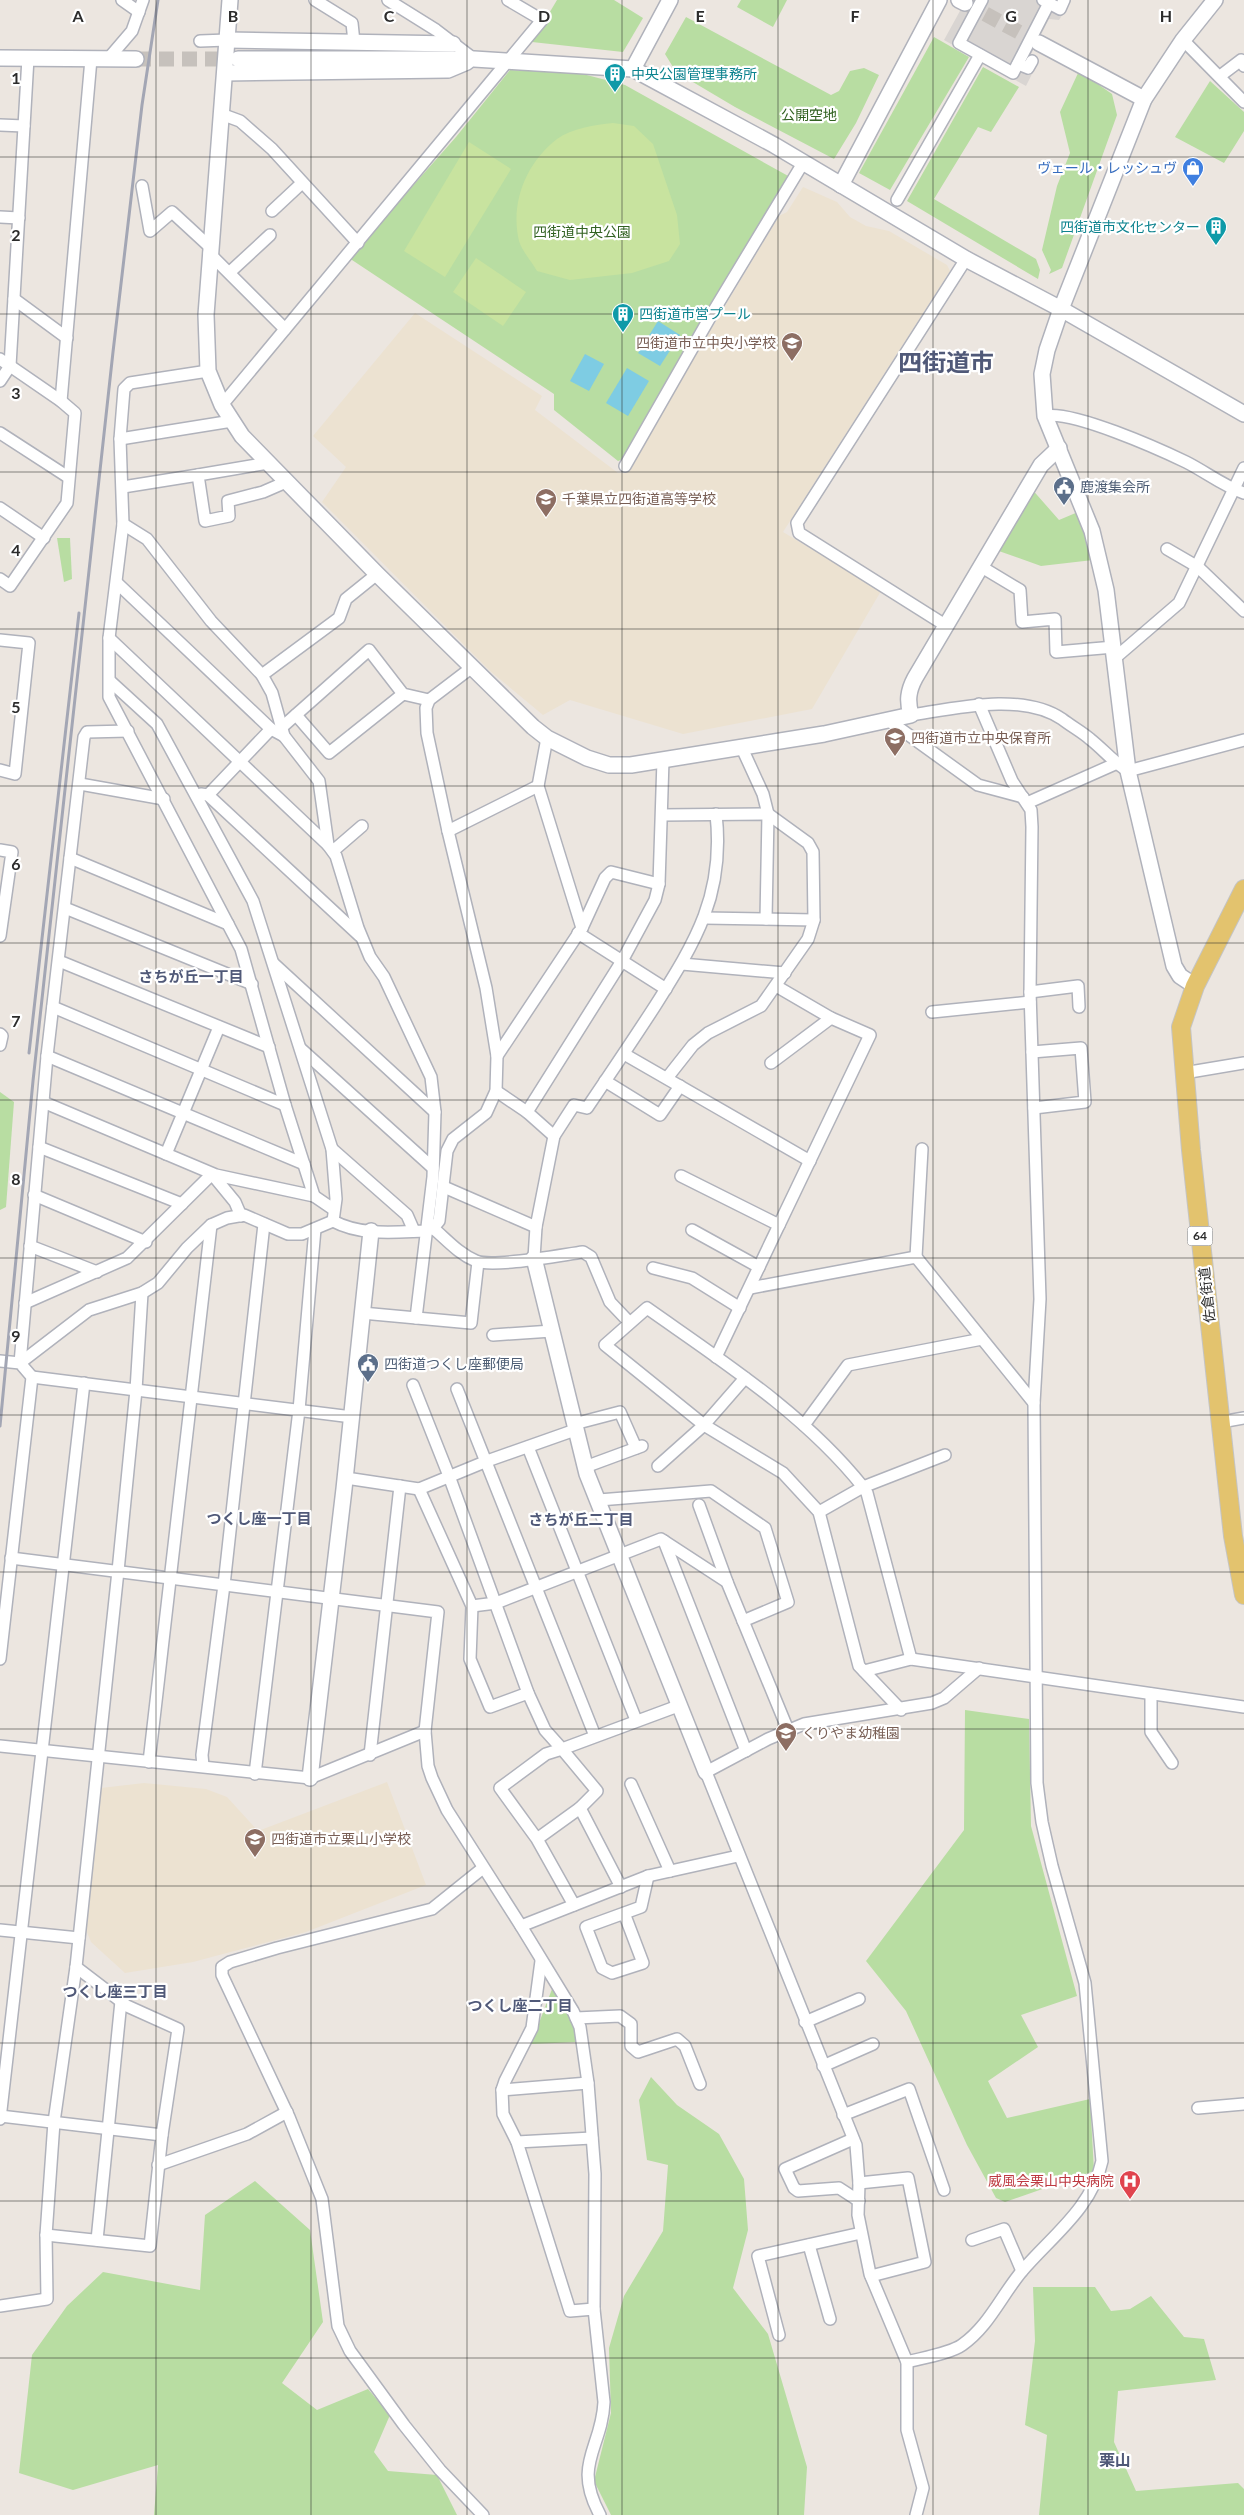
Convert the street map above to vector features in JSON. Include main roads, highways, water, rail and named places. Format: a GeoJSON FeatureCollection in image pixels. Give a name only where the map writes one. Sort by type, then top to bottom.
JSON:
{"type":"FeatureCollection","features":[{"type":"Feature","properties":{"kind":"main road","name":"佐倉街道"},"geometry":{"type":"LineString","coordinates":[[1244,889],[1195,986],[1181,1027],[1184,1073],[1233,1536],[1244,1595]]}},
{"type":"Feature","properties":{"kind":"water"},"geometry":{"type":"Polygon","coordinates":[[[658,321],[680,335],[660,366],[638,353],[658,321]]]}},
{"type":"Feature","properties":{"kind":"water"},"geometry":{"type":"Polygon","coordinates":[[[585,354],[604,364],[589,391],[570,381],[585,354]]]}},
{"type":"Feature","properties":{"kind":"water"},"geometry":{"type":"Polygon","coordinates":[[[627,368],[649,381],[628,416],[606,403],[627,368]]]}},
{"type":"Feature","properties":{"kind":"tunnel"},"geometry":{"type":"LineString","coordinates":[[965,3],[1039,43]]}},
{"type":"Feature","properties":{"kind":"tunnel"},"geometry":{"type":"LineString","coordinates":[[136,59],[238,59]]}},
{"type":"Feature","properties":{"kind":"railway"},"geometry":{"type":"LineString","coordinates":[[0,1426],[33,1081],[113,352],[142,105],[158,0]]}},
{"type":"Feature","properties":{"kind":"railway"},"geometry":{"type":"LineString","coordinates":[[29,1053],[79,613]]}},
{"type":"Feature","properties":{"kind":"place","name":"中央公園管理事務所"},"geometry":{"type":"Point","coordinates":[615,93]}},
{"type":"Feature","properties":{"kind":"place","name":"ヴェール・レッシュヴ"},"geometry":{"type":"Point","coordinates":[1193,187]}},
{"type":"Feature","properties":{"kind":"place","name":"四街道市文化センター"},"geometry":{"type":"Point","coordinates":[1216,246]}},
{"type":"Feature","properties":{"kind":"place","name":"四街道市営プール"},"geometry":{"type":"Point","coordinates":[623,333]}},
{"type":"Feature","properties":{"kind":"place","name":"四街道市立中央小学校"},"geometry":{"type":"Point","coordinates":[792,362]}},
{"type":"Feature","properties":{"kind":"place","name":"鹿渡集会所"},"geometry":{"type":"Point","coordinates":[1064,506]}},
{"type":"Feature","properties":{"kind":"place","name":"千葉県立四街道高等学校"},"geometry":{"type":"Point","coordinates":[546,518]}},
{"type":"Feature","properties":{"kind":"place","name":"四街道市立中央保育所"},"geometry":{"type":"Point","coordinates":[895,757]}},
{"type":"Feature","properties":{"kind":"place","name":"四街道つくし座郵便局"},"geometry":{"type":"Point","coordinates":[368,1383]}},
{"type":"Feature","properties":{"kind":"place","name":"くりやま幼稚園"},"geometry":{"type":"Point","coordinates":[786,1752]}},
{"type":"Feature","properties":{"kind":"place","name":"四街道市立栗山小学校"},"geometry":{"type":"Point","coordinates":[255,1858]}},
{"type":"Feature","properties":{"kind":"place","name":"威風会栗山中央病院"},"geometry":{"type":"Point","coordinates":[1130,2200]}},
{"type":"Feature","properties":{"kind":"district","name":"四街道市"},"geometry":{"type":"Point","coordinates":[946,363]}},
{"type":"Feature","properties":{"kind":"district","name":"さちが丘一丁目"},"geometry":{"type":"Point","coordinates":[191,977]}},
{"type":"Feature","properties":{"kind":"district","name":"つくし座一丁目"},"geometry":{"type":"Point","coordinates":[259,1519]}},
{"type":"Feature","properties":{"kind":"district","name":"さちが丘二丁目"},"geometry":{"type":"Point","coordinates":[581,1520]}},
{"type":"Feature","properties":{"kind":"district","name":"つくし座三丁目"},"geometry":{"type":"Point","coordinates":[115,1992]}},
{"type":"Feature","properties":{"kind":"district","name":"つくし座二丁目"},"geometry":{"type":"Point","coordinates":[520,2006]}},
{"type":"Feature","properties":{"kind":"district","name":"栗山"},"geometry":{"type":"Point","coordinates":[1115,2460]}},
{"type":"Feature","properties":{"kind":"park label","name":"公開空地"},"geometry":{"type":"Point","coordinates":[809,115]}},
{"type":"Feature","properties":{"kind":"park label","name":"四街道中央公園"},"geometry":{"type":"Point","coordinates":[582,232]}}]}
